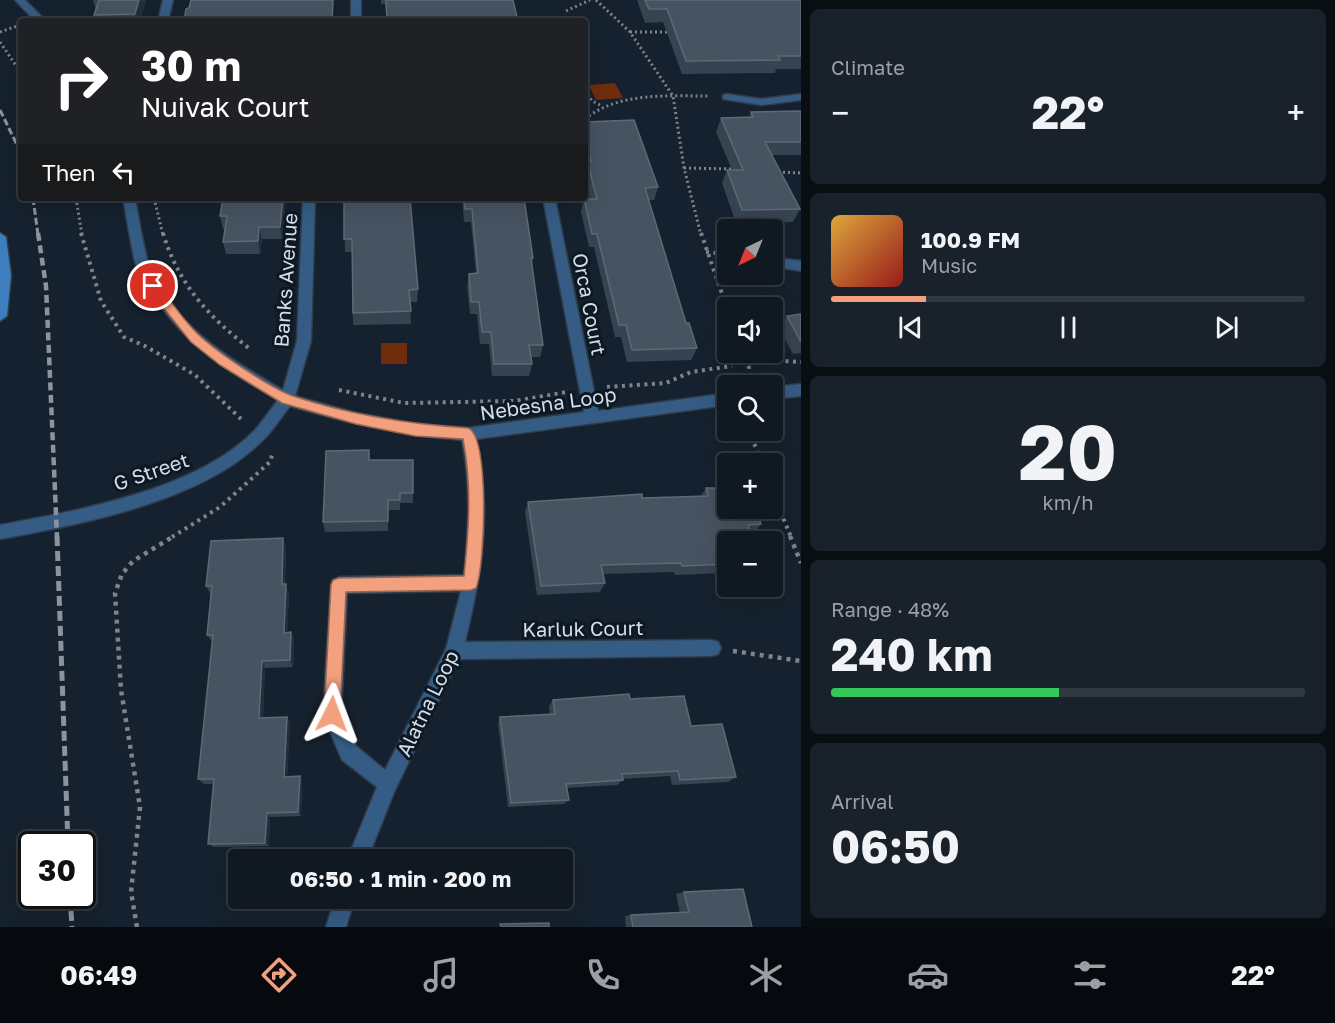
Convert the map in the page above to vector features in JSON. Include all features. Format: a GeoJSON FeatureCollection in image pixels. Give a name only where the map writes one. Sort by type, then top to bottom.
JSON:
{"type":"FeatureCollection","features":[{"type":"Feature","properties":{"kind":"main road"},"geometry":{"type":"LineString","coordinates":[[0,237],[5,275],[0,316]]}},
{"type":"Feature","properties":{"kind":"street"},"geometry":{"type":"LineString","coordinates":[[20,0],[38,18]]}},
{"type":"Feature","properties":{"kind":"street"},"geometry":{"type":"LineString","coordinates":[[164,18],[168,0]]}},
{"type":"Feature","properties":{"kind":"street"},"geometry":{"type":"LineString","coordinates":[[356,0],[356,18]]}},
{"type":"Feature","properties":{"kind":"street"},"geometry":{"type":"LineString","coordinates":[[727,96],[761,102],[787,101],[801,97]]}},
{"type":"Feature","properties":{"kind":"street","name":"Nebesna Loop"},"geometry":{"type":"LineString","coordinates":[[130,201],[142,263],[153,286],[170,311],[195,339],[224,362],[287,399],[356,419],[415,430],[468,434],[717,400]]}},
{"type":"Feature","properties":{"kind":"street","name":"Banks Avenue"},"geometry":{"type":"LineString","coordinates":[[287,399],[304,341],[309,201]]}},
{"type":"Feature","properties":{"kind":"street","name":"Orca Court"},"geometry":{"type":"LineString","coordinates":[[550,201],[592,417]]}},
{"type":"Feature","properties":{"kind":"street"},"geometry":{"type":"LineString","coordinates":[[783,263],[801,266]]}},
{"type":"Feature","properties":{"kind":"street"},"geometry":{"type":"LineString","coordinates":[[783,392],[801,390]]}},
{"type":"Feature","properties":{"kind":"street","name":"G Street"},"geometry":{"type":"LineString","coordinates":[[0,532],[54,522],[162,493],[199,478],[236,454],[260,434],[287,399]]}},
{"type":"Feature","properties":{"kind":"street","name":"Alatna Loop"},"geometry":{"type":"LineString","coordinates":[[361,849],[388,783],[454,651],[471,583],[476,534],[476,473],[468,434]]}},
{"type":"Feature","properties":{"kind":"street"},"geometry":{"type":"LineString","coordinates":[[388,783],[349,753],[332,714],[339,585],[471,583]]}},
{"type":"Feature","properties":{"kind":"street","name":"Karluk Court"},"geometry":{"type":"LineString","coordinates":[[454,651],[712,648]]}},
{"type":"Feature","properties":{"kind":"street"},"geometry":{"type":"LineString","coordinates":[[336,927],[342,909]]}},
{"type":"Feature","properties":{"kind":"path"},"geometry":{"type":"LineString","coordinates":[[551,18],[590,0]]}},
{"type":"Feature","properties":{"kind":"path"},"geometry":{"type":"LineString","coordinates":[[596,0],[630,32],[673,96],[684,168],[706,252],[723,297]]}},
{"type":"Feature","properties":{"kind":"path"},"geometry":{"type":"LineString","coordinates":[[0,32],[18,26]]}},
{"type":"Feature","properties":{"kind":"path"},"geometry":{"type":"LineString","coordinates":[[630,32],[677,32]]}},
{"type":"Feature","properties":{"kind":"path"},"geometry":{"type":"LineString","coordinates":[[0,42],[18,69]]}},
{"type":"Feature","properties":{"kind":"path"},"geometry":{"type":"LineString","coordinates":[[588,95],[592,101],[602,106]]}},
{"type":"Feature","properties":{"kind":"path"},"geometry":{"type":"LineString","coordinates":[[588,117],[602,106],[673,96],[727,96]]}},
{"type":"Feature","properties":{"kind":"path"},"geometry":{"type":"LineString","coordinates":[[684,168],[740,170]]}},
{"type":"Feature","properties":{"kind":"path"},"geometry":{"type":"LineString","coordinates":[[773,171],[801,173]]}},
{"type":"Feature","properties":{"kind":"path"},"geometry":{"type":"LineString","coordinates":[[77,201],[84,243],[101,301],[124,337],[146,346],[195,375],[241,419]]}},
{"type":"Feature","properties":{"kind":"path"},"geometry":{"type":"LineString","coordinates":[[155,201],[169,257],[184,287],[227,332],[254,352]]}},
{"type":"Feature","properties":{"kind":"path"},"geometry":{"type":"LineString","coordinates":[[706,252],[717,253]]}},
{"type":"Feature","properties":{"kind":"path"},"geometry":{"type":"LineString","coordinates":[[783,361],[801,362]]}},
{"type":"Feature","properties":{"kind":"path"},"geometry":{"type":"LineString","coordinates":[[336,389],[404,403],[514,401],[587,390],[666,383],[691,372],[732,366]]}},
{"type":"Feature","properties":{"kind":"path"},"geometry":{"type":"LineString","coordinates":[[137,927],[131,892],[140,807],[121,690],[115,593],[122,574],[133,561],[220,507],[270,462],[275,446]]}},
{"type":"Feature","properties":{"kind":"path"},"geometry":{"type":"LineString","coordinates":[[783,518],[801,563]]}},
{"type":"Feature","properties":{"kind":"path"},"geometry":{"type":"LineString","coordinates":[[712,648],[801,661]]}},
{"type":"Feature","properties":{"kind":"shaded area"},"geometry":{"type":"Polygon","coordinates":[[[615,83],[623,98],[596,100],[589,85],[615,83]]]}},
{"type":"Feature","properties":{"kind":"shaded area"},"geometry":{"type":"Polygon","coordinates":[[[381,343],[407,343],[407,364],[381,364],[381,343]]]}},
{"type":"Feature","properties":{"kind":"building"},"geometry":{"type":"Polygon","coordinates":[[[99,0],[139,0],[135,14],[94,15],[99,0]]]}},
{"type":"Feature","properties":{"kind":"building"},"geometry":{"type":"Polygon","coordinates":[[[191,0],[333,0],[332,18],[184,18],[186,9],[189,8],[191,0]]]}},
{"type":"Feature","properties":{"kind":"building"},"geometry":{"type":"Polygon","coordinates":[[[386,0],[513,0],[517,18],[387,18],[386,0]]]}},
{"type":"Feature","properties":{"kind":"building"},"geometry":{"type":"Polygon","coordinates":[[[645,0],[801,0],[801,56],[778,56],[780,60],[686,61],[667,9],[649,9],[645,0]]]}},
{"type":"Feature","properties":{"kind":"building"},"geometry":{"type":"Polygon","coordinates":[[[801,111],[801,142],[765,142],[800,209],[742,210],[727,170],[743,170],[721,118],[753,117],[751,112],[801,111]]]}},
{"type":"Feature","properties":{"kind":"building"},"geometry":{"type":"Polygon","coordinates":[[[634,120],[658,187],[645,188],[686,323],[689,323],[697,348],[632,350],[626,325],[619,325],[597,234],[592,234],[584,201],[597,199],[588,165],[588,161],[591,161],[588,150],[588,122],[634,120]]]}},
{"type":"Feature","properties":{"kind":"building"},"geometry":{"type":"Polygon","coordinates":[[[222,201],[283,201],[280,227],[259,227],[258,241],[223,242],[227,216],[220,216],[222,201]]]}},
{"type":"Feature","properties":{"kind":"building"},"geometry":{"type":"Polygon","coordinates":[[[344,201],[410,201],[418,289],[409,290],[411,311],[353,313],[352,239],[344,239],[344,201]]]}},
{"type":"Feature","properties":{"kind":"building"},"geometry":{"type":"Polygon","coordinates":[[[464,201],[524,201],[543,345],[529,345],[532,364],[494,364],[491,332],[482,332],[479,302],[471,302],[469,274],[478,273],[472,209],[465,209],[464,201]]]}},
{"type":"Feature","properties":{"kind":"building"},"geometry":{"type":"Polygon","coordinates":[[[801,314],[801,342],[787,316],[801,314]]]}},
{"type":"Feature","properties":{"kind":"building"},"geometry":{"type":"Polygon","coordinates":[[[369,450],[369,460],[413,460],[413,493],[400,493],[400,500],[388,500],[388,521],[323,522],[326,451],[369,450]]]}},
{"type":"Feature","properties":{"kind":"building"},"geometry":{"type":"Polygon","coordinates":[[[706,488],[717,488],[717,519],[759,519],[761,524],[748,525],[750,531],[717,531],[717,564],[601,565],[605,583],[541,586],[528,502],[642,494],[642,498],[708,496],[706,488]]]}},
{"type":"Feature","properties":{"kind":"building"},"geometry":{"type":"Polygon","coordinates":[[[283,538],[282,584],[286,584],[284,633],[291,632],[290,660],[262,661],[259,718],[287,717],[284,777],[300,776],[298,812],[267,813],[265,843],[208,844],[214,779],[198,779],[213,635],[207,635],[212,586],[206,586],[211,541],[283,538]]]}},
{"type":"Feature","properties":{"kind":"building"},"geometry":{"type":"Polygon","coordinates":[[[629,694],[630,699],[684,696],[691,726],[722,724],[736,777],[680,780],[678,771],[622,774],[623,780],[566,784],[569,800],[511,803],[500,717],[555,714],[553,700],[629,694]]]}},
{"type":"Feature","properties":{"kind":"building"},"geometry":{"type":"Polygon","coordinates":[[[743,889],[752,927],[633,927],[631,915],[689,912],[684,892],[743,889]]]}},
{"type":"Feature","properties":{"kind":"building"},"geometry":{"type":"Polygon","coordinates":[[[549,923],[549,927],[501,927],[500,924],[549,923]]]}},
{"type":"Feature","properties":{"kind":"railway"},"geometry":{"type":"LineString","coordinates":[[0,110],[18,147]]}},
{"type":"Feature","properties":{"kind":"railway"},"geometry":{"type":"LineString","coordinates":[[33,201],[38,235]]}},
{"type":"Feature","properties":{"kind":"railway"},"geometry":{"type":"LineString","coordinates":[[38,233],[46,286],[57,537]]}},
{"type":"Feature","properties":{"kind":"railway"},"geometry":{"type":"LineString","coordinates":[[57,536],[68,831]]}},
{"type":"Feature","properties":{"kind":"railway"},"geometry":{"type":"LineString","coordinates":[[71,909],[72,927]]}},
{"type":"Feature","properties":{"kind":"route"},"geometry":{"type":"LineString","coordinates":[[153,286],[170,311],[195,339],[224,362],[287,399],[356,419],[415,430],[468,434],[476,473],[476,534],[471,583],[339,585],[332,714]]}}]}
